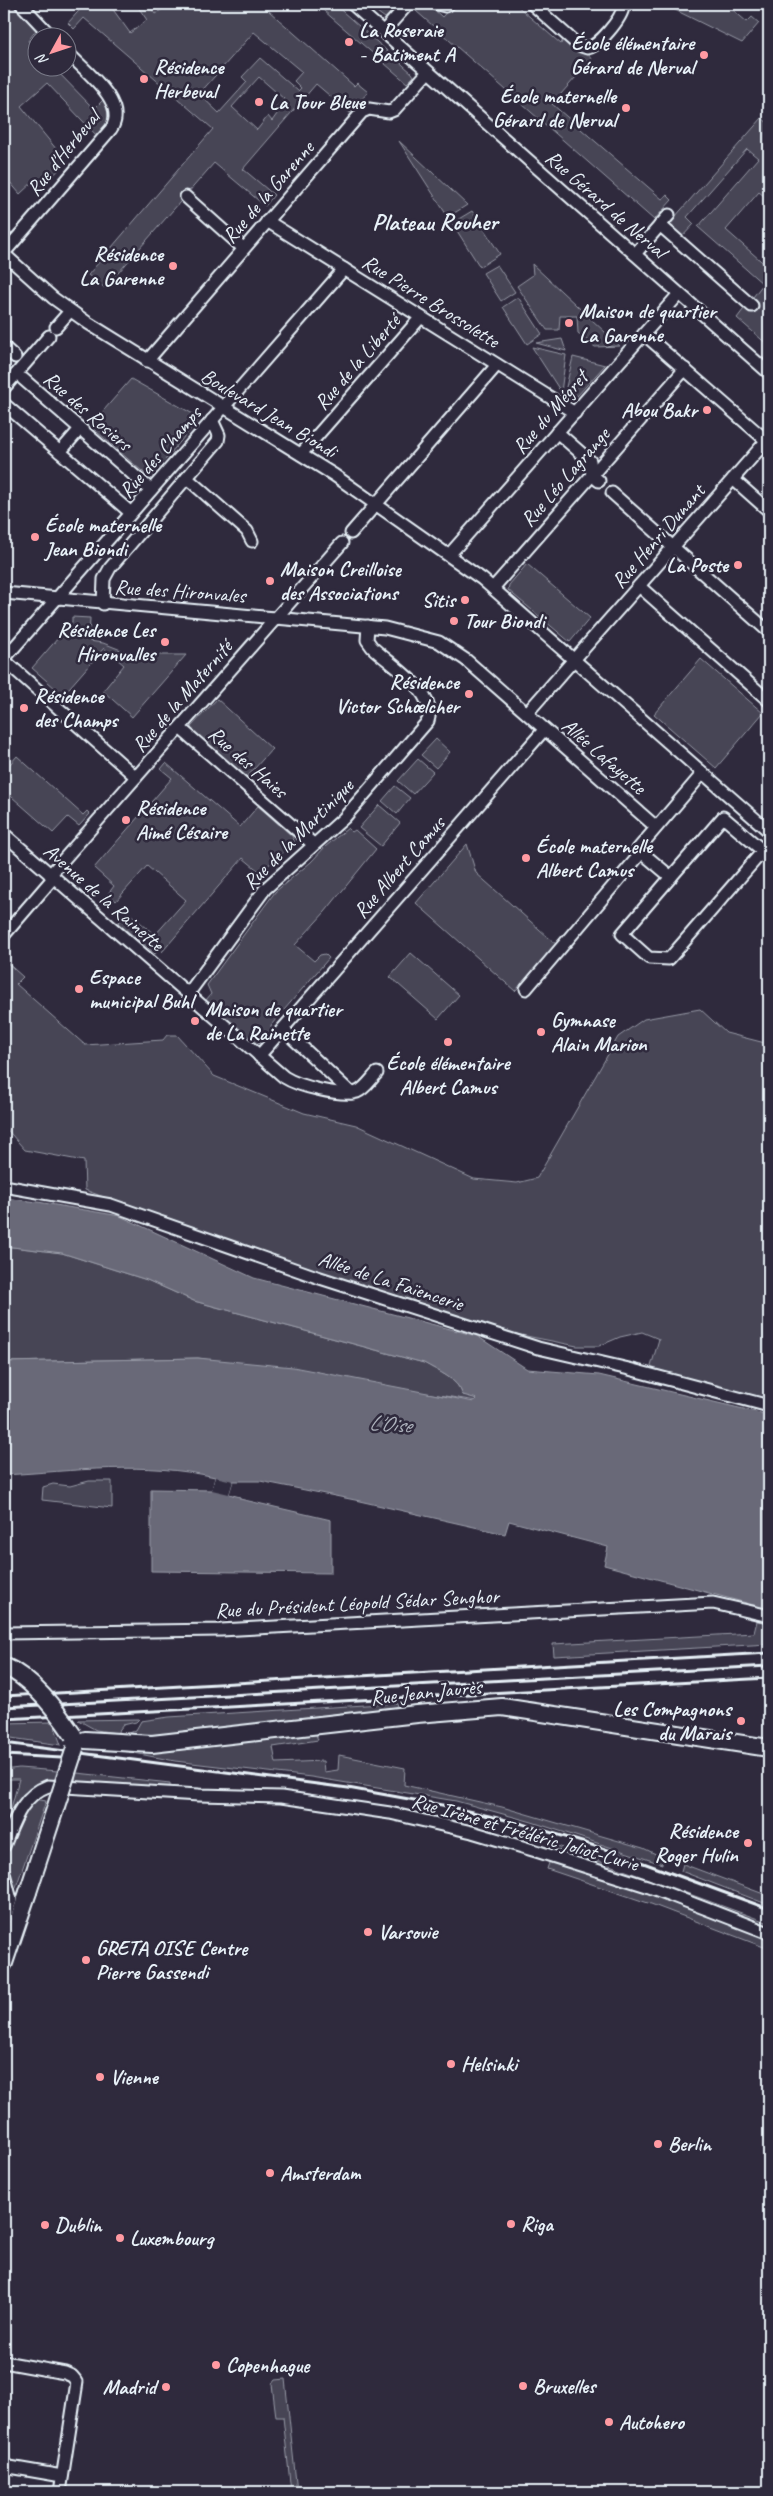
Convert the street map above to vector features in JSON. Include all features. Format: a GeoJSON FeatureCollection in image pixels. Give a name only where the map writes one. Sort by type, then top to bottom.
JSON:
{"type":"FeatureCollection","features":[{"type":"Feature","properties":{"kind":"street"},"geometry":{"type":"LineString","coordinates":[[21,4],[44,28]]}},
{"type":"Feature","properties":{"kind":"street","name":"Rue Gérard de Nerval"},"geometry":{"type":"LineString","coordinates":[[352,4],[765,369]]}},
{"type":"Feature","properties":{"kind":"street"},"geometry":{"type":"LineString","coordinates":[[383,32],[408,4]]}},
{"type":"Feature","properties":{"kind":"street"},"geometry":{"type":"LineString","coordinates":[[437,4],[445,6],[449,4]]}},
{"type":"Feature","properties":{"kind":"street"},"geometry":{"type":"LineString","coordinates":[[532,4],[578,44],[587,48],[594,46],[618,20],[625,5]]}},
{"type":"Feature","properties":{"kind":"street","name":"Rue d'Herbeval"},"geometry":{"type":"LineString","coordinates":[[4,253],[116,121],[115,107],[110,97],[78,63]]}},
{"type":"Feature","properties":{"kind":"street","name":"Rue de la Garenne"},"geometry":{"type":"LineString","coordinates":[[147,361],[362,112],[369,108],[389,112],[394,110],[428,72]]}},
{"type":"Feature","properties":{"kind":"street"},"geometry":{"type":"LineString","coordinates":[[186,196],[243,248]]}},
{"type":"Feature","properties":{"kind":"street"},"geometry":{"type":"LineString","coordinates":[[634,254],[669,215]]}},
{"type":"Feature","properties":{"kind":"street","name":"Rue Pierre Brossolette"},"geometry":{"type":"LineString","coordinates":[[267,221],[574,413]]}},
{"type":"Feature","properties":{"kind":"street"},"geometry":{"type":"LineString","coordinates":[[660,225],[752,306]]}},
{"type":"Feature","properties":{"kind":"street","name":"Boulevard Jean Biondi"},"geometry":{"type":"LineString","coordinates":[[4,253],[70,311],[147,361],[300,454],[450,555],[494,588],[769,831]]}},
{"type":"Feature","properties":{"kind":"street","name":"Rue des Champs"},"geometry":{"type":"LineString","coordinates":[[4,660],[344,269]]}},
{"type":"Feature","properties":{"kind":"street","name":"Rue du Mégret"},"geometry":{"type":"LineString","coordinates":[[450,555],[679,294]]}},
{"type":"Feature","properties":{"kind":"street"},"geometry":{"type":"LineString","coordinates":[[4,388],[70,311]]}},
{"type":"Feature","properties":{"kind":"street","name":"Rue de la Liberté"},"geometry":{"type":"LineString","coordinates":[[300,454],[421,317]]}},
{"type":"Feature","properties":{"kind":"street"},"geometry":{"type":"LineString","coordinates":[[644,334],[768,440]]}},
{"type":"Feature","properties":{"kind":"street"},"geometry":{"type":"LineString","coordinates":[[4,347],[14,357]]}},
{"type":"Feature","properties":{"kind":"street"},"geometry":{"type":"LineString","coordinates":[[765,369],[769,356]]}},
{"type":"Feature","properties":{"kind":"street"},"geometry":{"type":"LineString","coordinates":[[351,533],[497,365]]}},
{"type":"Feature","properties":{"kind":"street","name":"Rue Léo Lagrange"},"geometry":{"type":"LineString","coordinates":[[494,588],[550,523],[596,478],[685,369]]}},
{"type":"Feature","properties":{"kind":"street","name":"Rue des Rosiers"},"geometry":{"type":"LineString","coordinates":[[23,379],[151,490]]}},
{"type":"Feature","properties":{"kind":"street"},"geometry":{"type":"LineString","coordinates":[[4,404],[131,513]]}},
{"type":"Feature","properties":{"kind":"street"},"geometry":{"type":"LineString","coordinates":[[103,604],[104,579],[107,571],[218,441],[219,435],[212,420]]}},
{"type":"Feature","properties":{"kind":"street"},"geometry":{"type":"LineString","coordinates":[[60,452],[80,429]]}},
{"type":"Feature","properties":{"kind":"street"},"geometry":{"type":"LineString","coordinates":[[557,432],[590,461],[596,478]]}},
{"type":"Feature","properties":{"kind":"street","name":"Rue Henri Dunant"},"geometry":{"type":"LineString","coordinates":[[527,713],[768,440]]}},
{"type":"Feature","properties":{"kind":"street"},"geometry":{"type":"LineString","coordinates":[[187,478],[247,531],[252,541]]}},
{"type":"Feature","properties":{"kind":"street"},"geometry":{"type":"LineString","coordinates":[[733,479],[769,511]]}},
{"type":"Feature","properties":{"kind":"street"},"geometry":{"type":"LineString","coordinates":[[612,493],[769,632]]}},
{"type":"Feature","properties":{"kind":"street","name":"Rue de la Maternité"},"geometry":{"type":"LineString","coordinates":[[4,935],[136,777],[342,543]]}},
{"type":"Feature","properties":{"kind":"street"},"geometry":{"type":"LineString","coordinates":[[639,586],[769,701]]}},
{"type":"Feature","properties":{"kind":"street","name":"Rue des Hironvales"},"geometry":{"type":"LineString","coordinates":[[4,593],[103,604],[394,629],[439,642],[466,660]]}},
{"type":"Feature","properties":{"kind":"street","name":"Rue de la Martinique"},"geometry":{"type":"LineString","coordinates":[[188,994],[265,889],[344,818],[426,725],[430,716],[428,701],[422,692],[372,647],[367,640],[368,626]]}},
{"type":"Feature","properties":{"kind":"street"},"geometry":{"type":"LineString","coordinates":[[4,660],[136,777]]}},
{"type":"Feature","properties":{"kind":"street","name":"Allée Lafayette"},"geometry":{"type":"LineString","coordinates":[[466,660],[656,827]]}},
{"type":"Feature","properties":{"kind":"street","name":"Rue des Haies"},"geometry":{"type":"LineString","coordinates":[[180,728],[313,844]]}},
{"type":"Feature","properties":{"kind":"street","name":"Rue Albert Camus"},"geometry":{"type":"LineString","coordinates":[[259,1056],[544,730]]}},
{"type":"Feature","properties":{"kind":"street"},"geometry":{"type":"LineString","coordinates":[[526,989],[642,852],[638,849],[703,773]]}},
{"type":"Feature","properties":{"kind":"street"},"geometry":{"type":"LineString","coordinates":[[723,817],[766,848],[668,959],[649,958],[622,934],[723,817]]}},
{"type":"Feature","properties":{"kind":"street","name":"Avenue de la Rainette"},"geometry":{"type":"LineString","coordinates":[[4,834],[284,1077],[294,1082],[324,1090],[351,1093]]}},
{"type":"Feature","properties":{"kind":"street"},"geometry":{"type":"LineString","coordinates":[[646,856],[671,877]]}},
{"type":"Feature","properties":{"kind":"street"},"geometry":{"type":"LineString","coordinates":[[283,1029],[351,1093],[362,1089],[377,1073]]}},
{"type":"Feature","properties":{"kind":"street","name":"Allée de La Faïencerie"},"geometry":{"type":"LineString","coordinates":[[4,1186],[111,1205],[317,1277],[538,1348],[648,1374],[769,1406]]}},
{"type":"Feature","properties":{"kind":"street","name":"Rue du Président Léopold Sédar Senghor"},"geometry":{"type":"LineString","coordinates":[[4,1633],[220,1630],[713,1603],[769,1616]]}},
{"type":"Feature","properties":{"kind":"street"},"geometry":{"type":"LineString","coordinates":[[4,1666],[18,1673],[27,1681],[60,1716],[78,1741],[4,1963]]}},
{"type":"Feature","properties":{"kind":"street","name":"Rue Jean Jaurès"},"geometry":{"type":"LineString","coordinates":[[78,1741],[152,1744],[417,1714],[502,1707],[769,1748]]}},
{"type":"Feature","properties":{"kind":"street","name":"Rue Irène et Frédéric Joliot-Curie"},"geometry":{"type":"LineString","coordinates":[[4,1846],[26,1800],[37,1791],[53,1786],[198,1796],[281,1797],[390,1813],[472,1832],[647,1886],[769,1933]]}},
{"type":"Feature","properties":{"kind":"street"},"geometry":{"type":"LineString","coordinates":[[4,1873],[11,1900],[4,1921]]}},
{"type":"Feature","properties":{"kind":"street"},"geometry":{"type":"LineString","coordinates":[[4,2362],[65,2373],[72,2376],[77,2382],[60,2492]]}},
{"type":"Feature","properties":{"kind":"street"},"geometry":{"type":"LineString","coordinates":[[4,2466],[62,2476]]}},
{"type":"Feature","properties":{"kind":"shaded area"},"geometry":{"type":"Polygon","coordinates":[[[85,4],[109,4],[130,33],[147,20],[136,4],[148,4],[155,14],[170,4],[261,4],[354,86],[357,83],[368,92],[350,113],[316,84],[243,169],[274,195],[265,206],[214,163],[105,288],[88,275],[213,129],[84,18],[73,28],[68,23],[85,4]],[[254,32],[199,94],[219,113],[247,82],[242,77],[260,58],[298,91],[301,88],[294,81],[302,72],[254,32]],[[259,77],[232,107],[257,130],[268,116],[272,121],[277,114],[272,112],[284,99],[259,77]]]}},
{"type":"Feature","properties":{"kind":"shaded area"},"geometry":{"type":"Polygon","coordinates":[[[316,4],[334,4],[414,76],[407,83],[316,4]]]}},
{"type":"Feature","properties":{"kind":"shaded area"},"geometry":{"type":"Polygon","coordinates":[[[366,4],[399,4],[385,18],[366,4]]]}},
{"type":"Feature","properties":{"kind":"shaded area"},"geometry":{"type":"Polygon","coordinates":[[[422,4],[428,4],[442,17],[454,4],[515,4],[561,44],[564,37],[589,55],[592,59],[552,104],[662,199],[667,195],[672,200],[654,220],[416,11],[422,4]]]}},
{"type":"Feature","properties":{"kind":"shaded area"},"geometry":{"type":"Polygon","coordinates":[[[663,4],[726,4],[747,22],[752,17],[759,23],[742,43],[663,4]]]}},
{"type":"Feature","properties":{"kind":"shaded area"},"geometry":{"type":"Polygon","coordinates":[[[13,5],[36,28],[28,28],[28,78],[64,78],[94,109],[104,99],[109,109],[106,127],[98,137],[47,83],[21,106],[66,161],[43,188],[35,180],[20,194],[4,175],[4,14],[13,5]]]}},
{"type":"Feature","properties":{"kind":"shaded area"},"geometry":{"type":"Polygon","coordinates":[[[762,118],[769,124],[769,200],[759,192],[726,230],[769,268],[769,346],[737,318],[763,284],[698,227],[758,158],[747,149],[687,217],[694,224],[681,238],[667,226],[762,118]]]}},
{"type":"Feature","properties":{"kind":"shaded area"},"geometry":{"type":"Polygon","coordinates":[[[399,141],[467,205],[448,217],[399,141]]]}},
{"type":"Feature","properties":{"kind":"shaded area"},"geometry":{"type":"Polygon","coordinates":[[[472,211],[500,254],[480,267],[452,223],[472,211]]]}},
{"type":"Feature","properties":{"kind":"shaded area"},"geometry":{"type":"Polygon","coordinates":[[[532,264],[620,346],[595,347],[578,333],[577,316],[560,316],[559,330],[547,330],[517,286],[533,275],[532,264]]]}},
{"type":"Feature","properties":{"kind":"shaded area"},"geometry":{"type":"Polygon","coordinates":[[[497,265],[515,292],[501,301],[483,273],[497,265]]]}},
{"type":"Feature","properties":{"kind":"shaded area"},"geometry":{"type":"Polygon","coordinates":[[[518,297],[542,334],[527,344],[503,307],[518,297]]]}},
{"type":"Feature","properties":{"kind":"shaded area"},"geometry":{"type":"Polygon","coordinates":[[[562,339],[566,351],[536,343],[562,339]]]}},
{"type":"Feature","properties":{"kind":"shaded area"},"geometry":{"type":"Polygon","coordinates":[[[532,347],[566,355],[561,392],[532,347]]]}},
{"type":"Feature","properties":{"kind":"shaded area"},"geometry":{"type":"Polygon","coordinates":[[[573,357],[605,365],[577,396],[566,387],[573,357]]]}},
{"type":"Feature","properties":{"kind":"shaded area"},"geometry":{"type":"Polygon","coordinates":[[[131,379],[200,418],[150,478],[90,426],[131,379]]]}},
{"type":"Feature","properties":{"kind":"shaded area"},"geometry":{"type":"Polygon","coordinates":[[[527,564],[590,618],[570,642],[508,590],[509,585],[527,564]]]}},
{"type":"Feature","properties":{"kind":"shaded area"},"geometry":{"type":"Polygon","coordinates":[[[72,617],[90,618],[89,641],[103,643],[134,655],[186,655],[132,717],[103,691],[124,665],[104,648],[63,695],[32,668],[72,622],[72,617]]]}},
{"type":"Feature","properties":{"kind":"shaded area"},"geometry":{"type":"Polygon","coordinates":[[[701,659],[763,713],[716,768],[654,714],[701,659]]]}},
{"type":"Feature","properties":{"kind":"shaded area"},"geometry":{"type":"Polygon","coordinates":[[[217,699],[272,749],[246,778],[192,731],[191,727],[217,699]]]}},
{"type":"Feature","properties":{"kind":"shaded area"},"geometry":{"type":"Polygon","coordinates":[[[436,739],[450,752],[436,768],[421,755],[436,739]]]}},
{"type":"Feature","properties":{"kind":"shaded area"},"geometry":{"type":"Polygon","coordinates":[[[17,756],[83,815],[87,811],[90,814],[79,826],[68,817],[53,833],[4,790],[4,771],[17,756]]]}},
{"type":"Feature","properties":{"kind":"shaded area"},"geometry":{"type":"Polygon","coordinates":[[[418,759],[433,772],[413,794],[398,781],[418,759]]]}},
{"type":"Feature","properties":{"kind":"shaded area"},"geometry":{"type":"Polygon","coordinates":[[[166,763],[240,827],[258,806],[292,836],[295,843],[260,872],[243,858],[162,952],[159,949],[155,954],[118,923],[128,912],[155,935],[186,900],[147,866],[116,901],[108,894],[114,886],[94,868],[172,778],[161,769],[166,763]]]}},
{"type":"Feature","properties":{"kind":"shaded area"},"geometry":{"type":"Polygon","coordinates":[[[395,786],[410,798],[397,814],[382,801],[395,786]]]}},
{"type":"Feature","properties":{"kind":"shaded area"},"geometry":{"type":"Polygon","coordinates":[[[379,805],[400,823],[381,846],[359,828],[379,805]]]}},
{"type":"Feature","properties":{"kind":"shaded area"},"geometry":{"type":"Polygon","coordinates":[[[348,828],[352,832],[355,830],[376,849],[325,912],[295,945],[314,961],[320,955],[325,954],[329,958],[271,1025],[273,1036],[267,1042],[256,1044],[206,1000],[211,994],[207,985],[275,892],[348,828]]]}},
{"type":"Feature","properties":{"kind":"shaded area"},"geometry":{"type":"Polygon","coordinates":[[[467,844],[476,873],[557,945],[515,991],[416,903],[467,844]]]}},
{"type":"Feature","properties":{"kind":"shaded area"},"geometry":{"type":"Polygon","coordinates":[[[411,953],[459,995],[438,1019],[390,977],[411,953]]]}},
{"type":"Feature","properties":{"kind":"shaded area"},"geometry":{"type":"Polygon","coordinates":[[[4,960],[23,977],[16,984],[85,1045],[163,1040],[167,1035],[177,1035],[214,1076],[304,1113],[356,1125],[474,1179],[517,1183],[537,1178],[618,1037],[644,1019],[700,1009],[726,1033],[769,1044],[769,1401],[650,1370],[659,1339],[642,1332],[620,1337],[599,1346],[577,1346],[506,1332],[313,1272],[274,1255],[173,1223],[85,1190],[84,1161],[25,1150],[4,1126],[4,960]]]}},
{"type":"Feature","properties":{"kind":"shaded area"},"geometry":{"type":"Polygon","coordinates":[[[4,1246],[62,1253],[147,1280],[194,1301],[424,1363],[452,1380],[463,1395],[476,1397],[477,1401],[198,1358],[4,1362],[4,1246]]]}},
{"type":"Feature","properties":{"kind":"shaded area"},"geometry":{"type":"Polygon","coordinates":[[[89,1481],[112,1481],[112,1508],[42,1500],[43,1487],[53,1484],[70,1486],[89,1481]]]}},
{"type":"Feature","properties":{"kind":"shaded area"},"geometry":{"type":"Polygon","coordinates":[[[757,1621],[769,1623],[769,1644],[554,1656],[553,1644],[754,1633],[757,1621]]]}},
{"type":"Feature","properties":{"kind":"shaded area"},"geometry":{"type":"Polygon","coordinates":[[[398,1703],[397,1708],[146,1737],[126,1734],[136,1730],[141,1721],[169,1717],[398,1703]]]}},
{"type":"Feature","properties":{"kind":"shaded area"},"geometry":{"type":"Polygon","coordinates":[[[139,1719],[136,1722],[123,1725],[117,1733],[96,1730],[78,1720],[139,1719]]]}},
{"type":"Feature","properties":{"kind":"shaded area"},"geometry":{"type":"Polygon","coordinates":[[[53,1722],[61,1745],[4,1737],[4,1723],[53,1722]]]}},
{"type":"Feature","properties":{"kind":"shaded area"},"geometry":{"type":"Polygon","coordinates":[[[315,1732],[318,1740],[273,1747],[276,1763],[323,1761],[324,1772],[338,1770],[339,1755],[405,1768],[404,1785],[502,1807],[643,1848],[662,1857],[662,1864],[532,1822],[456,1801],[311,1777],[175,1761],[129,1752],[315,1732]]]}},
{"type":"Feature","properties":{"kind":"shaded area"},"geometry":{"type":"Polygon","coordinates":[[[19,1768],[58,1771],[57,1778],[23,1794],[7,1823],[19,1779],[4,1779],[4,1770],[19,1768]]]}},
{"type":"Feature","properties":{"kind":"shaded area"},"geometry":{"type":"Polygon","coordinates":[[[77,1773],[170,1783],[170,1788],[75,1781],[77,1773]]]}},
{"type":"Feature","properties":{"kind":"shaded area"},"geometry":{"type":"Polygon","coordinates":[[[34,1799],[46,1801],[15,1890],[8,1868],[8,1852],[12,1836],[34,1799]]]}},
{"type":"Feature","properties":{"kind":"shaded area"},"geometry":{"type":"Polygon","coordinates":[[[552,1844],[769,1923],[769,1927],[702,1901],[549,1849],[552,1844]]]}},
{"type":"Feature","properties":{"kind":"shaded area"},"geometry":{"type":"Polygon","coordinates":[[[550,1860],[648,1892],[769,1939],[769,1949],[651,1904],[547,1869],[550,1860]]]}},
{"type":"Feature","properties":{"kind":"shaded area"},"geometry":{"type":"Polygon","coordinates":[[[683,1864],[769,1896],[769,1905],[681,1871],[683,1864]]]}},
{"type":"Feature","properties":{"kind":"shaded area"},"geometry":{"type":"Polygon","coordinates":[[[285,2379],[297,2492],[291,2492],[283,2417],[276,2417],[272,2384],[275,2380],[285,2379]]]}},
{"type":"Feature","properties":{"kind":"water","name":"L'Oise"},"geometry":{"type":"Polygon","coordinates":[[[4,1198],[120,1216],[254,1278],[477,1336],[527,1369],[599,1375],[769,1415],[769,1609],[604,1565],[608,1547],[509,1521],[505,1534],[355,1500],[260,1481],[233,1481],[229,1494],[240,1497],[240,1499],[331,1520],[331,1573],[151,1571],[151,1489],[212,1490],[215,1477],[163,1469],[136,1468],[4,1475],[4,1362],[198,1358],[293,1367],[474,1402],[477,1399],[463,1395],[452,1380],[424,1363],[194,1301],[147,1280],[62,1253],[4,1246],[4,1198]]]}},
{"type":"Feature","properties":{"kind":"pier"},"geometry":{"type":"Polygon","coordinates":[[[215,1477],[233,1481],[229,1494],[212,1490],[215,1477]]]}},
{"type":"Feature","properties":{"kind":"railway"},"geometry":{"type":"LineString","coordinates":[[4,1696],[769,1653]]}},
{"type":"Feature","properties":{"kind":"railway"},"geometry":{"type":"LineString","coordinates":[[4,1707],[769,1666]]}},
{"type":"Feature","properties":{"kind":"railway"},"geometry":{"type":"LineString","coordinates":[[4,1719],[769,1678]]}},
{"type":"Feature","properties":{"kind":"railway"},"geometry":{"type":"LineString","coordinates":[[4,1743],[348,1788],[442,1805],[523,1824],[608,1850],[769,1909]]}},
{"type":"Feature","properties":{"kind":"railway"},"geometry":{"type":"LineString","coordinates":[[4,1755],[81,1759]]}},
{"type":"Feature","properties":{"kind":"place","name":"La Roseraie - Batiment A"},"geometry":{"type":"Point","coordinates":[349,42]}},
{"type":"Feature","properties":{"kind":"place","name":"École élémentaire Gérard de Nerval"},"geometry":{"type":"Point","coordinates":[704,55]}},
{"type":"Feature","properties":{"kind":"place","name":"Résidence Herbeval"},"geometry":{"type":"Point","coordinates":[144,79]}},
{"type":"Feature","properties":{"kind":"place","name":"La Tour Bleue"},"geometry":{"type":"Point","coordinates":[259,102]}},
{"type":"Feature","properties":{"kind":"place","name":"École maternelle Gérard de Nerval"},"geometry":{"type":"Point","coordinates":[626,108]}},
{"type":"Feature","properties":{"kind":"place","name":"Résidence La Garenne"},"geometry":{"type":"Point","coordinates":[173,266]}},
{"type":"Feature","properties":{"kind":"place","name":"Maison de quartier La Garenne"},"geometry":{"type":"Point","coordinates":[569,323]}},
{"type":"Feature","properties":{"kind":"place","name":"Abou Bakr"},"geometry":{"type":"Point","coordinates":[707,410]}},
{"type":"Feature","properties":{"kind":"place","name":"École maternelle Jean Biondi"},"geometry":{"type":"Point","coordinates":[35,537]}},
{"type":"Feature","properties":{"kind":"place","name":"La Poste"},"geometry":{"type":"Point","coordinates":[738,565]}},
{"type":"Feature","properties":{"kind":"place","name":"Maison Creilloise des Associations"},"geometry":{"type":"Point","coordinates":[270,581]}},
{"type":"Feature","properties":{"kind":"place","name":"Sitis"},"geometry":{"type":"Point","coordinates":[465,600]}},
{"type":"Feature","properties":{"kind":"place","name":"Tour Biondi"},"geometry":{"type":"Point","coordinates":[454,621]}},
{"type":"Feature","properties":{"kind":"place","name":"Résidence Les Hironvalles"},"geometry":{"type":"Point","coordinates":[165,642]}},
{"type":"Feature","properties":{"kind":"place","name":"Résidence Victor Schœlcher"},"geometry":{"type":"Point","coordinates":[469,694]}},
{"type":"Feature","properties":{"kind":"place","name":"Résidence des Champs"},"geometry":{"type":"Point","coordinates":[24,708]}},
{"type":"Feature","properties":{"kind":"place","name":"Résidence Aimé Césaire"},"geometry":{"type":"Point","coordinates":[126,820]}},
{"type":"Feature","properties":{"kind":"place","name":"École maternelle Albert Camus"},"geometry":{"type":"Point","coordinates":[526,858]}},
{"type":"Feature","properties":{"kind":"place","name":"Espace municipal Buhl"},"geometry":{"type":"Point","coordinates":[79,989]}},
{"type":"Feature","properties":{"kind":"place","name":"Maison de quartier de La Rainette"},"geometry":{"type":"Point","coordinates":[195,1021]}},
{"type":"Feature","properties":{"kind":"place","name":"Gymnase Alain Marion"},"geometry":{"type":"Point","coordinates":[541,1032]}},
{"type":"Feature","properties":{"kind":"place","name":"École élémentaire Albert Camus"},"geometry":{"type":"Point","coordinates":[448,1042]}},
{"type":"Feature","properties":{"kind":"place","name":"Les Compagnons du Marais"},"geometry":{"type":"Point","coordinates":[741,1721]}},
{"type":"Feature","properties":{"kind":"place","name":"Résidence Roger Hulin"},"geometry":{"type":"Point","coordinates":[748,1843]}},
{"type":"Feature","properties":{"kind":"place","name":"Varsovie"},"geometry":{"type":"Point","coordinates":[368,1932]}},
{"type":"Feature","properties":{"kind":"place","name":"GRETA OISE Centre Pierre Gassendi"},"geometry":{"type":"Point","coordinates":[86,1960]}},
{"type":"Feature","properties":{"kind":"place","name":"Helsinki"},"geometry":{"type":"Point","coordinates":[451,2064]}},
{"type":"Feature","properties":{"kind":"place","name":"Vienne"},"geometry":{"type":"Point","coordinates":[100,2077]}},
{"type":"Feature","properties":{"kind":"place","name":"Berlin"},"geometry":{"type":"Point","coordinates":[658,2144]}},
{"type":"Feature","properties":{"kind":"place","name":"Amsterdam"},"geometry":{"type":"Point","coordinates":[270,2173]}},
{"type":"Feature","properties":{"kind":"place","name":"Riga"},"geometry":{"type":"Point","coordinates":[511,2224]}},
{"type":"Feature","properties":{"kind":"place","name":"Dublin"},"geometry":{"type":"Point","coordinates":[45,2225]}},
{"type":"Feature","properties":{"kind":"place","name":"Luxembourg"},"geometry":{"type":"Point","coordinates":[120,2238]}},
{"type":"Feature","properties":{"kind":"place","name":"Copenhague"},"geometry":{"type":"Point","coordinates":[216,2365]}},
{"type":"Feature","properties":{"kind":"place","name":"Bruxelles"},"geometry":{"type":"Point","coordinates":[523,2386]}},
{"type":"Feature","properties":{"kind":"place","name":"Madrid"},"geometry":{"type":"Point","coordinates":[166,2387]}},
{"type":"Feature","properties":{"kind":"place","name":"Autohero"},"geometry":{"type":"Point","coordinates":[609,2422]}},
{"type":"Feature","properties":{"kind":"district","name":"Plateau Rouher"},"geometry":{"type":"Point","coordinates":[435,222]}}]}
